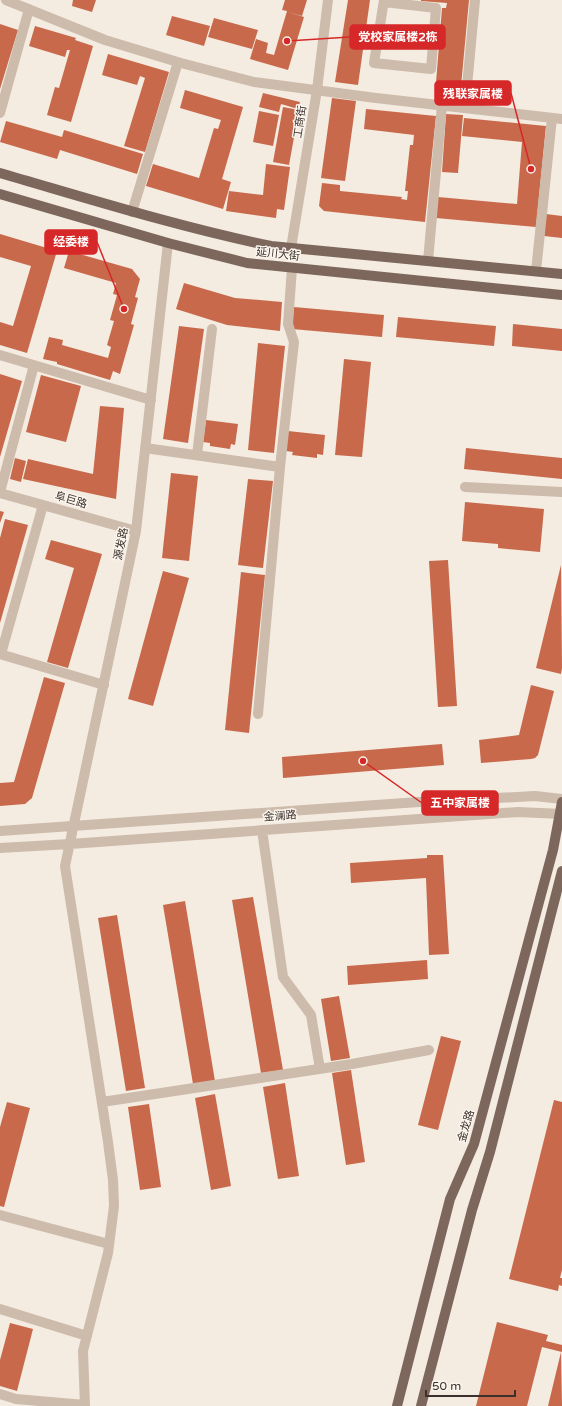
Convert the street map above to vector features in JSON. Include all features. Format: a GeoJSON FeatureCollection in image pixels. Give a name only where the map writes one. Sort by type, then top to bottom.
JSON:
{"type":"FeatureCollection","features":[{"type":"Feature","properties":{"kind":"main road","name":"延川大街"},"geometry":{"type":"LineString","coordinates":[[0,172],[132,212],[230,238],[271,246],[562,274]]}},
{"type":"Feature","properties":{"kind":"main road","name":"延川大街"},"geometry":{"type":"LineString","coordinates":[[0,194],[168,243],[247,263],[562,296]]}},
{"type":"Feature","properties":{"kind":"main road","name":"金龙路"},"geometry":{"type":"LineString","coordinates":[[396,1406],[450,1199],[474,1144],[553,850],[561,814],[562,802]]}},
{"type":"Feature","properties":{"kind":"main road"},"geometry":{"type":"LineString","coordinates":[[421,1406],[472,1210],[490,1152],[562,871]]}},
{"type":"Feature","properties":{"kind":"street"},"geometry":{"type":"LineString","coordinates":[[6,0],[105,40],[178,62],[254,82],[557,118],[536,271]]}},
{"type":"Feature","properties":{"kind":"street","name":"工商街"},"geometry":{"type":"LineString","coordinates":[[291,248],[317,90],[328,0]]}},
{"type":"Feature","properties":{"kind":"street"},"geometry":{"type":"LineString","coordinates":[[465,108],[475,0]]}},
{"type":"Feature","properties":{"kind":"street"},"geometry":{"type":"LineString","coordinates":[[384,1],[436,8],[431,69],[374,63],[384,1]]}},
{"type":"Feature","properties":{"kind":"street"},"geometry":{"type":"LineString","coordinates":[[0,113],[29,9]]}},
{"type":"Feature","properties":{"kind":"street"},"geometry":{"type":"LineString","coordinates":[[132,212],[178,62]]}},
{"type":"Feature","properties":{"kind":"street"},"geometry":{"type":"LineString","coordinates":[[428,261],[442,105]]}},
{"type":"Feature","properties":{"kind":"street","name":"源发路"},"geometry":{"type":"LineString","coordinates":[[85,1406],[83,1351],[109,1244],[114,1206],[113,1180],[102,1102],[65,866],[136,531],[168,243]]}},
{"type":"Feature","properties":{"kind":"street"},"geometry":{"type":"LineString","coordinates":[[258,714],[280,467],[294,342],[288,324],[292,268]]}},
{"type":"Feature","properties":{"kind":"street"},"geometry":{"type":"LineString","coordinates":[[197,455],[212,329]]}},
{"type":"Feature","properties":{"kind":"street"},"geometry":{"type":"LineString","coordinates":[[0,355],[151,400]]}},
{"type":"Feature","properties":{"kind":"street"},"geometry":{"type":"LineString","coordinates":[[0,492],[34,365]]}},
{"type":"Feature","properties":{"kind":"street"},"geometry":{"type":"LineString","coordinates":[[145,448],[280,467]]}},
{"type":"Feature","properties":{"kind":"street"},"geometry":{"type":"LineString","coordinates":[[465,487],[562,492]]}},
{"type":"Feature","properties":{"kind":"street","name":"阜巨路"},"geometry":{"type":"LineString","coordinates":[[0,492],[136,531]]}},
{"type":"Feature","properties":{"kind":"street"},"geometry":{"type":"LineString","coordinates":[[43,505],[1,654],[104,685]]}},
{"type":"Feature","properties":{"kind":"street","name":"金澜路"},"geometry":{"type":"LineString","coordinates":[[0,831],[420,802],[535,796],[562,799]]}},
{"type":"Feature","properties":{"kind":"street","name":"金澜路"},"geometry":{"type":"LineString","coordinates":[[0,848],[518,812],[561,814]]}},
{"type":"Feature","properties":{"kind":"street"},"geometry":{"type":"LineString","coordinates":[[262,830],[283,977],[311,1015],[320,1069]]}},
{"type":"Feature","properties":{"kind":"street"},"geometry":{"type":"LineString","coordinates":[[102,1102],[320,1069],[429,1050]]}},
{"type":"Feature","properties":{"kind":"street"},"geometry":{"type":"LineString","coordinates":[[0,1215],[109,1244]]}},
{"type":"Feature","properties":{"kind":"street"},"geometry":{"type":"LineString","coordinates":[[0,1308],[87,1336]]}},
{"type":"Feature","properties":{"kind":"street"},"geometry":{"type":"LineString","coordinates":[[0,1394],[16,1399],[85,1406]]}},
{"type":"Feature","properties":{"kind":"building"},"geometry":{"type":"Polygon","coordinates":[[[73,0],[96,0],[92,12],[72,6],[73,0]]]}},
{"type":"Feature","properties":{"kind":"building"},"geometry":{"type":"Polygon","coordinates":[[[285,0],[307,0],[302,16],[288,12],[304,17],[288,70],[250,59],[256,39],[268,43],[266,53],[274,55],[287,11],[282,10],[285,0]]]}},
{"type":"Feature","properties":{"kind":"building"},"geometry":{"type":"Polygon","coordinates":[[[348,0],[370,0],[358,85],[335,82],[348,0]]]}},
{"type":"Feature","properties":{"kind":"building"},"geometry":{"type":"Polygon","coordinates":[[[421,0],[469,0],[460,97],[435,95],[442,8],[446,8],[447,3],[421,0]]]}},
{"type":"Feature","properties":{"kind":"building"},"geometry":{"type":"Polygon","coordinates":[[[172,16],[210,26],[204,46],[166,35],[172,16]]]}},
{"type":"Feature","properties":{"kind":"building"},"geometry":{"type":"Polygon","coordinates":[[[214,18],[258,30],[252,49],[208,37],[214,18]]]}},
{"type":"Feature","properties":{"kind":"building"},"geometry":{"type":"Polygon","coordinates":[[[0,24],[18,30],[0,89],[0,24]]]}},
{"type":"Feature","properties":{"kind":"building"},"geometry":{"type":"Polygon","coordinates":[[[35,26],[76,38],[75,40],[93,46],[71,122],[47,115],[55,87],[59,88],[70,50],[67,50],[65,57],[29,46],[35,26]]]}},
{"type":"Feature","properties":{"kind":"building"},"geometry":{"type":"Polygon","coordinates":[[[108,54],[169,72],[145,152],[124,146],[145,78],[140,76],[137,85],[102,75],[108,54]]]}},
{"type":"Feature","properties":{"kind":"building"},"geometry":{"type":"Polygon","coordinates":[[[185,90],[243,107],[222,179],[231,182],[223,209],[146,186],[153,164],[199,178],[214,128],[218,129],[221,120],[180,108],[185,90]]]}},
{"type":"Feature","properties":{"kind":"building"},"geometry":{"type":"Polygon","coordinates":[[[263,93],[300,102],[298,109],[281,104],[279,112],[259,107],[263,93]]]}},
{"type":"Feature","properties":{"kind":"building"},"geometry":{"type":"Polygon","coordinates":[[[332,98],[356,101],[345,181],[321,178],[332,98]]]}},
{"type":"Feature","properties":{"kind":"building"},"geometry":{"type":"Polygon","coordinates":[[[283,107],[299,110],[289,165],[273,162],[283,107]]]}},
{"type":"Feature","properties":{"kind":"building"},"geometry":{"type":"Polygon","coordinates":[[[366,109],[436,116],[425,222],[324,211],[319,206],[322,183],[340,185],[340,191],[402,197],[401,199],[407,200],[408,191],[405,191],[410,145],[413,145],[414,135],[364,129],[366,109]]]}},
{"type":"Feature","properties":{"kind":"building"},"geometry":{"type":"Polygon","coordinates":[[[259,111],[279,115],[273,146],[253,142],[259,111]]]}},
{"type":"Feature","properties":{"kind":"building"},"geometry":{"type":"Polygon","coordinates":[[[446,114],[463,115],[458,173],[442,172],[446,114]]]}},
{"type":"Feature","properties":{"kind":"building"},"geometry":{"type":"Polygon","coordinates":[[[464,118],[546,126],[536,227],[436,218],[438,197],[517,204],[522,142],[462,136],[464,118]]]}},
{"type":"Feature","properties":{"kind":"building"},"geometry":{"type":"Polygon","coordinates":[[[6,121],[62,137],[64,130],[143,154],[137,174],[60,150],[57,159],[0,142],[6,121]]]}},
{"type":"Feature","properties":{"kind":"building"},"geometry":{"type":"Polygon","coordinates":[[[266,164],[290,167],[284,210],[277,209],[276,218],[226,211],[229,191],[263,195],[266,164]]]}},
{"type":"Feature","properties":{"kind":"building"},"geometry":{"type":"Polygon","coordinates":[[[546,214],[562,216],[562,238],[544,236],[546,214]]]}},
{"type":"Feature","properties":{"kind":"building"},"geometry":{"type":"Polygon","coordinates":[[[0,234],[57,251],[27,353],[0,345],[0,322],[13,326],[31,266],[0,257],[0,234]]]}},
{"type":"Feature","properties":{"kind":"building"},"geometry":{"type":"Polygon","coordinates":[[[69,251],[132,269],[140,279],[135,297],[138,298],[131,324],[134,325],[120,374],[113,371],[110,380],[57,364],[57,362],[43,359],[49,337],[63,340],[60,354],[62,345],[108,358],[111,347],[107,345],[114,321],[110,320],[117,295],[113,294],[116,283],[64,268],[69,251]]]}},
{"type":"Feature","properties":{"kind":"building"},"geometry":{"type":"Polygon","coordinates":[[[184,283],[235,298],[282,302],[280,331],[227,325],[176,309],[184,283]]]}},
{"type":"Feature","properties":{"kind":"building"},"geometry":{"type":"Polygon","coordinates":[[[294,307],[384,315],[382,337],[292,329],[294,307]]]}},
{"type":"Feature","properties":{"kind":"building"},"geometry":{"type":"Polygon","coordinates":[[[398,317],[496,326],[494,346],[396,337],[398,317]]]}},
{"type":"Feature","properties":{"kind":"building"},"geometry":{"type":"Polygon","coordinates":[[[513,324],[562,329],[562,351],[512,346],[513,324]]]}},
{"type":"Feature","properties":{"kind":"building"},"geometry":{"type":"Polygon","coordinates":[[[179,326],[204,329],[188,443],[163,439],[179,326]]]}},
{"type":"Feature","properties":{"kind":"building"},"geometry":{"type":"Polygon","coordinates":[[[258,343],[285,346],[274,453],[248,450],[258,343]]]}},
{"type":"Feature","properties":{"kind":"building"},"geometry":{"type":"Polygon","coordinates":[[[344,359],[371,362],[362,457],[335,455],[344,359]]]}},
{"type":"Feature","properties":{"kind":"building"},"geometry":{"type":"Polygon","coordinates":[[[0,374],[22,381],[0,457],[0,374]]]}},
{"type":"Feature","properties":{"kind":"building"},"geometry":{"type":"Polygon","coordinates":[[[41,375],[81,386],[66,442],[26,432],[41,375]]]}},
{"type":"Feature","properties":{"kind":"building"},"geometry":{"type":"Polygon","coordinates":[[[100,406],[124,408],[116,499],[23,479],[28,459],[93,474],[100,406]]]}},
{"type":"Feature","properties":{"kind":"building"},"geometry":{"type":"Polygon","coordinates":[[[206,420],[238,424],[235,445],[231,444],[230,449],[210,446],[210,443],[203,442],[206,420]]]}},
{"type":"Feature","properties":{"kind":"building"},"geometry":{"type":"Polygon","coordinates":[[[288,431],[325,435],[323,455],[317,454],[317,458],[292,455],[293,452],[286,451],[288,431]]]}},
{"type":"Feature","properties":{"kind":"building"},"geometry":{"type":"Polygon","coordinates":[[[466,448],[562,458],[562,479],[464,469],[466,448]]]}},
{"type":"Feature","properties":{"kind":"building"},"geometry":{"type":"Polygon","coordinates":[[[15,458],[26,461],[21,482],[10,479],[15,458]]]}},
{"type":"Feature","properties":{"kind":"building"},"geometry":{"type":"Polygon","coordinates":[[[171,473],[198,476],[189,561],[162,558],[171,473]]]}},
{"type":"Feature","properties":{"kind":"building"},"geometry":{"type":"Polygon","coordinates":[[[248,479],[273,481],[263,568],[238,565],[248,479]]]}},
{"type":"Feature","properties":{"kind":"building"},"geometry":{"type":"Polygon","coordinates":[[[465,502],[544,509],[540,552],[498,548],[498,544],[462,541],[465,502]]]}},
{"type":"Feature","properties":{"kind":"building"},"geometry":{"type":"Polygon","coordinates":[[[0,511],[4,512],[0,523],[0,511]]]}},
{"type":"Feature","properties":{"kind":"building"},"geometry":{"type":"Polygon","coordinates":[[[5,519],[28,525],[0,623],[0,538],[5,519]]]}},
{"type":"Feature","properties":{"kind":"building"},"geometry":{"type":"Polygon","coordinates":[[[51,540],[102,554],[68,668],[47,662],[74,568],[45,559],[51,540]]]}},
{"type":"Feature","properties":{"kind":"building"},"geometry":{"type":"Polygon","coordinates":[[[448,560],[457,706],[438,707],[429,561],[448,560]]]}},
{"type":"Feature","properties":{"kind":"building"},"geometry":{"type":"Polygon","coordinates":[[[561,565],[562,668],[561,674],[536,668],[561,565]]]}},
{"type":"Feature","properties":{"kind":"building"},"geometry":{"type":"Polygon","coordinates":[[[163,571],[189,578],[153,706],[128,699],[163,571]]]}},
{"type":"Feature","properties":{"kind":"building"},"geometry":{"type":"Polygon","coordinates":[[[241,572],[265,575],[249,733],[225,730],[241,572]]]}},
{"type":"Feature","properties":{"kind":"building"},"geometry":{"type":"Polygon","coordinates":[[[44,677],[65,683],[32,798],[25,804],[0,806],[0,783],[14,782],[44,677]]]}},
{"type":"Feature","properties":{"kind":"building"},"geometry":{"type":"Polygon","coordinates":[[[531,685],[554,691],[538,755],[531,759],[481,763],[479,740],[519,735],[531,685]]]}},
{"type":"Feature","properties":{"kind":"building"},"geometry":{"type":"Polygon","coordinates":[[[442,744],[444,765],[283,778],[282,757],[442,744]]]}},
{"type":"Feature","properties":{"kind":"building"},"geometry":{"type":"Polygon","coordinates":[[[427,855],[443,855],[449,954],[429,955],[426,878],[351,883],[350,863],[427,858],[427,855]]]}},
{"type":"Feature","properties":{"kind":"building"},"geometry":{"type":"Polygon","coordinates":[[[253,897],[283,1070],[261,1073],[232,900],[253,897]]]}},
{"type":"Feature","properties":{"kind":"building"},"geometry":{"type":"Polygon","coordinates":[[[185,901],[215,1081],[193,1084],[163,905],[185,901]]]}},
{"type":"Feature","properties":{"kind":"building"},"geometry":{"type":"Polygon","coordinates":[[[117,915],[145,1088],[126,1091],[98,918],[117,915]]]}},
{"type":"Feature","properties":{"kind":"building"},"geometry":{"type":"Polygon","coordinates":[[[427,960],[428,979],[348,985],[347,966],[427,960]]]}},
{"type":"Feature","properties":{"kind":"building"},"geometry":{"type":"Polygon","coordinates":[[[339,996],[350,1058],[331,1061],[321,999],[339,996]]]}},
{"type":"Feature","properties":{"kind":"building"},"geometry":{"type":"Polygon","coordinates":[[[441,1036],[461,1041],[438,1130],[418,1125],[441,1036]]]}},
{"type":"Feature","properties":{"kind":"building"},"geometry":{"type":"Polygon","coordinates":[[[351,1070],[365,1162],[346,1165],[332,1073],[351,1070]]]}},
{"type":"Feature","properties":{"kind":"building"},"geometry":{"type":"Polygon","coordinates":[[[285,1083],[299,1176],[278,1179],[263,1087],[285,1083]]]}},
{"type":"Feature","properties":{"kind":"building"},"geometry":{"type":"Polygon","coordinates":[[[215,1094],[231,1186],[211,1190],[195,1098],[215,1094]]]}},
{"type":"Feature","properties":{"kind":"building"},"geometry":{"type":"Polygon","coordinates":[[[554,1100],[562,1102],[562,1270],[560,1278],[562,1278],[562,1286],[559,1285],[558,1291],[509,1279],[554,1100]]]}},
{"type":"Feature","properties":{"kind":"building"},"geometry":{"type":"Polygon","coordinates":[[[7,1102],[30,1108],[4,1207],[0,1206],[0,1127],[7,1102]]]}},
{"type":"Feature","properties":{"kind":"building"},"geometry":{"type":"Polygon","coordinates":[[[149,1104],[161,1187],[140,1190],[128,1107],[149,1104]]]}},
{"type":"Feature","properties":{"kind":"building"},"geometry":{"type":"Polygon","coordinates":[[[497,1322],[548,1335],[546,1341],[562,1345],[562,1352],[542,1347],[527,1406],[476,1406],[497,1322]]]}},
{"type":"Feature","properties":{"kind":"building"},"geometry":{"type":"Polygon","coordinates":[[[10,1323],[33,1329],[17,1391],[0,1386],[0,1360],[10,1323]]]}},
{"type":"Feature","properties":{"kind":"building"},"geometry":{"type":"Polygon","coordinates":[[[561,1352],[562,1406],[548,1406],[561,1352]]]}},
{"type":"Feature","properties":{"kind":"place","name":"党校家属楼2栋"},"geometry":{"type":"Point","coordinates":[287,41]}},
{"type":"Feature","properties":{"kind":"place","name":"残联家属楼"},"geometry":{"type":"Point","coordinates":[531,169]}},
{"type":"Feature","properties":{"kind":"place","name":"经委楼"},"geometry":{"type":"Point","coordinates":[124,309]}},
{"type":"Feature","properties":{"kind":"place","name":"五中家属楼"},"geometry":{"type":"Point","coordinates":[363,761]}}]}
